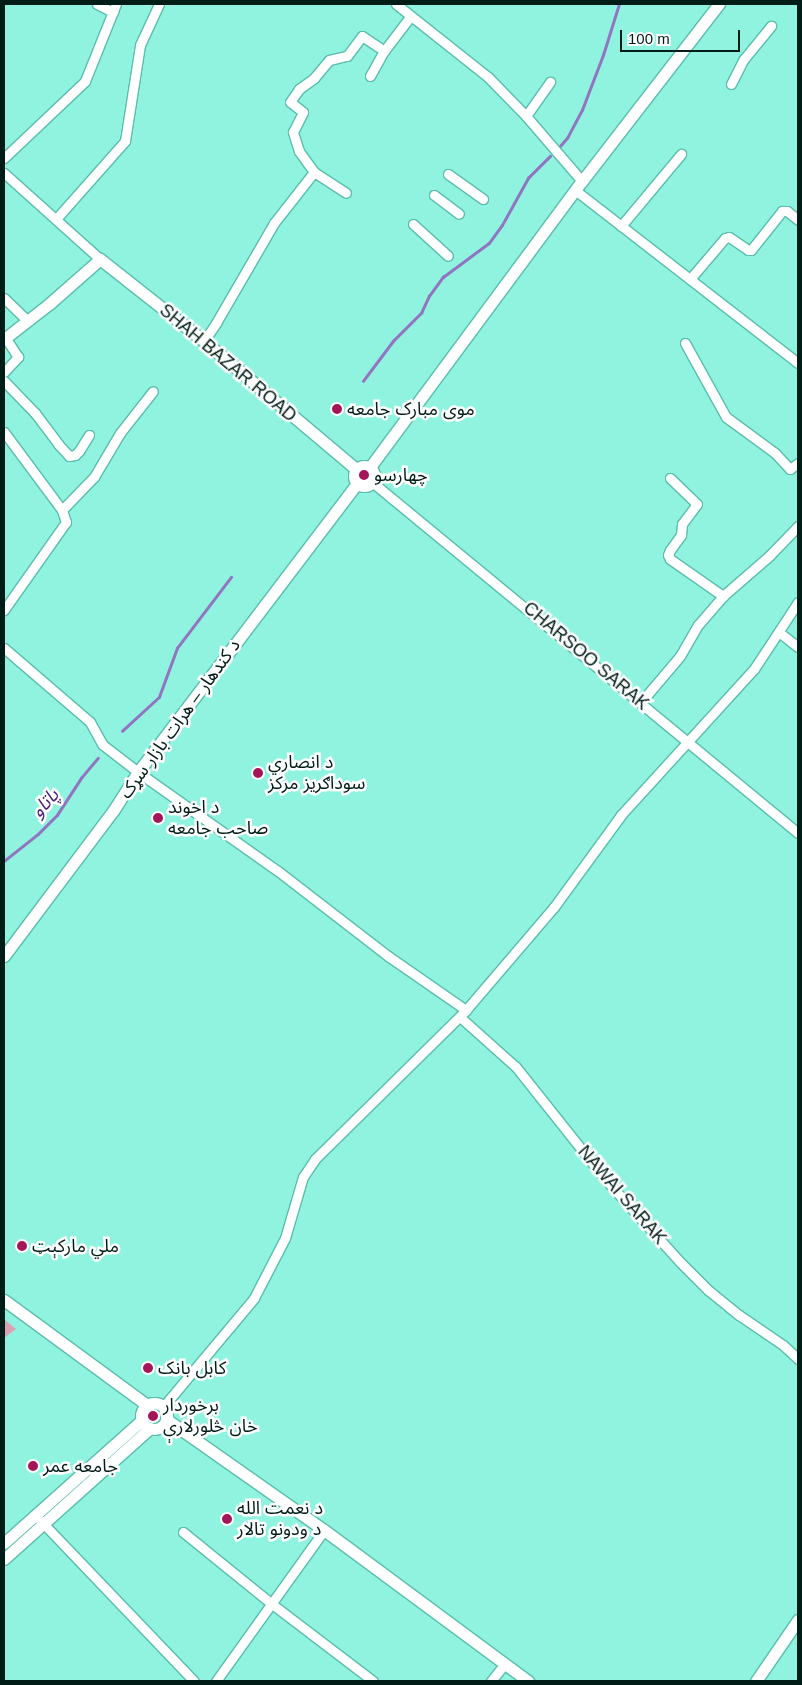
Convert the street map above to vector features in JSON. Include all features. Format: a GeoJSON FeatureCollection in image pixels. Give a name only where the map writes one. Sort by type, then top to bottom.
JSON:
{"type":"FeatureCollection","features":[{"type":"Feature","properties":{"kind":"main road"},"geometry":{"type":"LineString","coordinates":[[370,467],[578,186],[719,4]]}},
{"type":"Feature","properties":{"kind":"main road"},"geometry":{"type":"LineString","coordinates":[[5,338],[28,321],[100,259]]}},
{"type":"Feature","properties":{"kind":"main road","name":"SHAH BAZAR ROAD"},"geometry":{"type":"LineString","coordinates":[[100,259],[204,341],[356,469]]}},
{"type":"Feature","properties":{"kind":"main road"},"geometry":{"type":"LineString","coordinates":[[364,465],[370,467],[374,474],[372,482],[365,486],[357,484],[353,478],[356,469],[364,465]]}},
{"type":"Feature","properties":{"kind":"main road","name":"د کندهار – هرات بازار سړک"},"geometry":{"type":"LineString","coordinates":[[4,956],[113,811],[138,772],[357,484]]}},
{"type":"Feature","properties":{"kind":"main road"},"geometry":{"type":"LineString","coordinates":[[4,1300],[147,1405]]}},
{"type":"Feature","properties":{"kind":"main road"},"geometry":{"type":"LineString","coordinates":[[150,1428],[142,1420],[142,1411],[147,1405],[156,1403],[163,1407],[166,1419],[324,1530],[528,1681]]}},
{"type":"Feature","properties":{"kind":"main road"},"geometry":{"type":"LineString","coordinates":[[4,1543],[39,1519],[150,1428],[158,1428],[166,1419]]}},
{"type":"Feature","properties":{"kind":"main road"},"geometry":{"type":"LineString","coordinates":[[4,1559],[39,1519],[142,1420]]}},
{"type":"Feature","properties":{"kind":"main road"},"geometry":{"type":"LineString","coordinates":[[756,1681],[798,1620]]}},
{"type":"Feature","properties":{"kind":"street"},"geometry":{"type":"LineString","coordinates":[[4,158],[85,81],[115,8],[98,4]]}},
{"type":"Feature","properties":{"kind":"street"},"geometry":{"type":"LineString","coordinates":[[56,220],[125,141],[140,45],[159,4]]}},
{"type":"Feature","properties":{"kind":"street"},"geometry":{"type":"LineString","coordinates":[[396,4],[488,77],[526,116],[578,186],[621,226],[798,363]]}},
{"type":"Feature","properties":{"kind":"street"},"geometry":{"type":"LineString","coordinates":[[370,76],[384,51],[410,17]]}},
{"type":"Feature","properties":{"kind":"street"},"geometry":{"type":"LineString","coordinates":[[731,84],[744,59],[771,26]]}},
{"type":"Feature","properties":{"kind":"street"},"geometry":{"type":"LineString","coordinates":[[346,193],[314,172],[298,151],[293,132],[303,111],[290,102],[299,89],[314,78],[329,60],[347,56],[362,36],[384,51]]}},
{"type":"Feature","properties":{"kind":"street"},"geometry":{"type":"LineString","coordinates":[[526,116],[550,82]]}},
{"type":"Feature","properties":{"kind":"street"},"geometry":{"type":"LineString","coordinates":[[621,226],[681,154]]}},
{"type":"Feature","properties":{"kind":"street"},"geometry":{"type":"LineString","coordinates":[[204,341],[274,223],[314,172]]}},
{"type":"Feature","properties":{"kind":"street"},"geometry":{"type":"LineString","coordinates":[[4,173],[100,259]]}},
{"type":"Feature","properties":{"kind":"street"},"geometry":{"type":"LineString","coordinates":[[448,174],[483,199]]}},
{"type":"Feature","properties":{"kind":"street"},"geometry":{"type":"LineString","coordinates":[[434,195],[459,214]]}},
{"type":"Feature","properties":{"kind":"street"},"geometry":{"type":"LineString","coordinates":[[690,279],[725,238],[729,237],[748,250],[751,250],[782,211],[787,211],[798,220]]}},
{"type":"Feature","properties":{"kind":"street"},"geometry":{"type":"LineString","coordinates":[[413,224],[448,256]]}},
{"type":"Feature","properties":{"kind":"street"},"geometry":{"type":"LineString","coordinates":[[4,298],[28,321]]}},
{"type":"Feature","properties":{"kind":"street"},"geometry":{"type":"LineString","coordinates":[[4,372],[18,357],[5,338]]}},
{"type":"Feature","properties":{"kind":"street"},"geometry":{"type":"LineString","coordinates":[[685,343],[726,417],[775,453],[790,469],[798,463]]}},
{"type":"Feature","properties":{"kind":"street"},"geometry":{"type":"LineString","coordinates":[[4,381],[35,413],[69,456],[75,455],[79,451],[89,434]]}},
{"type":"Feature","properties":{"kind":"street"},"geometry":{"type":"LineString","coordinates":[[62,510],[94,477],[120,433],[153,391]]}},
{"type":"Feature","properties":{"kind":"street"},"geometry":{"type":"LineString","coordinates":[[4,432],[43,484],[48,495],[62,510],[66,522],[4,610]]}},
{"type":"Feature","properties":{"kind":"street"},"geometry":{"type":"LineString","coordinates":[[670,478],[697,504],[682,524],[681,535],[668,555],[670,559],[723,596]]}},
{"type":"Feature","properties":{"kind":"street","name":"CHARSOO SARAK"},"geometry":{"type":"LineString","coordinates":[[372,482],[798,833]]}},
{"type":"Feature","properties":{"kind":"street"},"geometry":{"type":"LineString","coordinates":[[641,702],[680,656],[698,625],[723,596],[769,556],[798,526]]}},
{"type":"Feature","properties":{"kind":"street"},"geometry":{"type":"LineString","coordinates":[[163,1407],[254,1298],[285,1238],[303,1177],[315,1160],[463,1014],[554,907],[621,815],[754,669],[780,633],[798,602]]}},
{"type":"Feature","properties":{"kind":"street"},"geometry":{"type":"LineString","coordinates":[[780,633],[798,646]]}},
{"type":"Feature","properties":{"kind":"street","name":"NAWAI SARAK"},"geometry":{"type":"LineString","coordinates":[[4,648],[90,722],[103,745],[278,871],[463,1014],[516,1068],[605,1179],[680,1262],[708,1290],[783,1345],[798,1359]]}},
{"type":"Feature","properties":{"kind":"street"},"geometry":{"type":"LineString","coordinates":[[39,1519],[194,1681]]}},
{"type":"Feature","properties":{"kind":"street"},"geometry":{"type":"LineString","coordinates":[[216,1681],[324,1530]]}},
{"type":"Feature","properties":{"kind":"street"},"geometry":{"type":"LineString","coordinates":[[183,1532],[272,1604],[373,1681]]}},
{"type":"Feature","properties":{"kind":"street"},"geometry":{"type":"LineString","coordinates":[[491,1681],[505,1664]]}},
{"type":"Feature","properties":{"kind":"shaded area"},"geometry":{"type":"Polygon","coordinates":[[[4,1319],[16,1329],[4,1338],[4,1319]]]}},
{"type":"Feature","properties":{"kind":"waterway"},"geometry":{"type":"LineString","coordinates":[[560,146],[567,138],[582,110],[603,55],[619,4]]}},
{"type":"Feature","properties":{"kind":"waterway"},"geometry":{"type":"LineString","coordinates":[[363,381],[393,341],[421,313],[429,296],[443,277],[489,243],[502,225],[528,178],[550,156]]}},
{"type":"Feature","properties":{"kind":"waterway"},"geometry":{"type":"LineString","coordinates":[[122,731],[159,697],[177,648],[231,577]]}},
{"type":"Feature","properties":{"kind":"waterway","name":"پاتاو"},"geometry":{"type":"LineString","coordinates":[[4,861],[38,834],[57,815],[81,778],[98,758]]}},
{"type":"Feature","properties":{"kind":"place","name":"موی مبارک جامعه"},"geometry":{"type":"Point","coordinates":[337,409]}},
{"type":"Feature","properties":{"kind":"place","name":"چهارسو"},"geometry":{"type":"Point","coordinates":[364,475]}},
{"type":"Feature","properties":{"kind":"place","name":"د انصاري سوداګریز مرکز"},"geometry":{"type":"Point","coordinates":[258,773]}},
{"type":"Feature","properties":{"kind":"place","name":"د اخوند صاحب جامعه"},"geometry":{"type":"Point","coordinates":[158,818]}},
{"type":"Feature","properties":{"kind":"place","name":"ملي مارکېټ"},"geometry":{"type":"Point","coordinates":[22,1246]}},
{"type":"Feature","properties":{"kind":"place","name":"کابل بانک"},"geometry":{"type":"Point","coordinates":[148,1368]}},
{"type":"Feature","properties":{"kind":"place","name":"برخوردار خان څلورلارې"},"geometry":{"type":"Point","coordinates":[153,1416]}},
{"type":"Feature","properties":{"kind":"place","name":"جامعه عمر"},"geometry":{"type":"Point","coordinates":[33,1466]}},
{"type":"Feature","properties":{"kind":"place","name":"د نعمت الله د ودونو تالار"},"geometry":{"type":"Point","coordinates":[227,1519]}}]}
